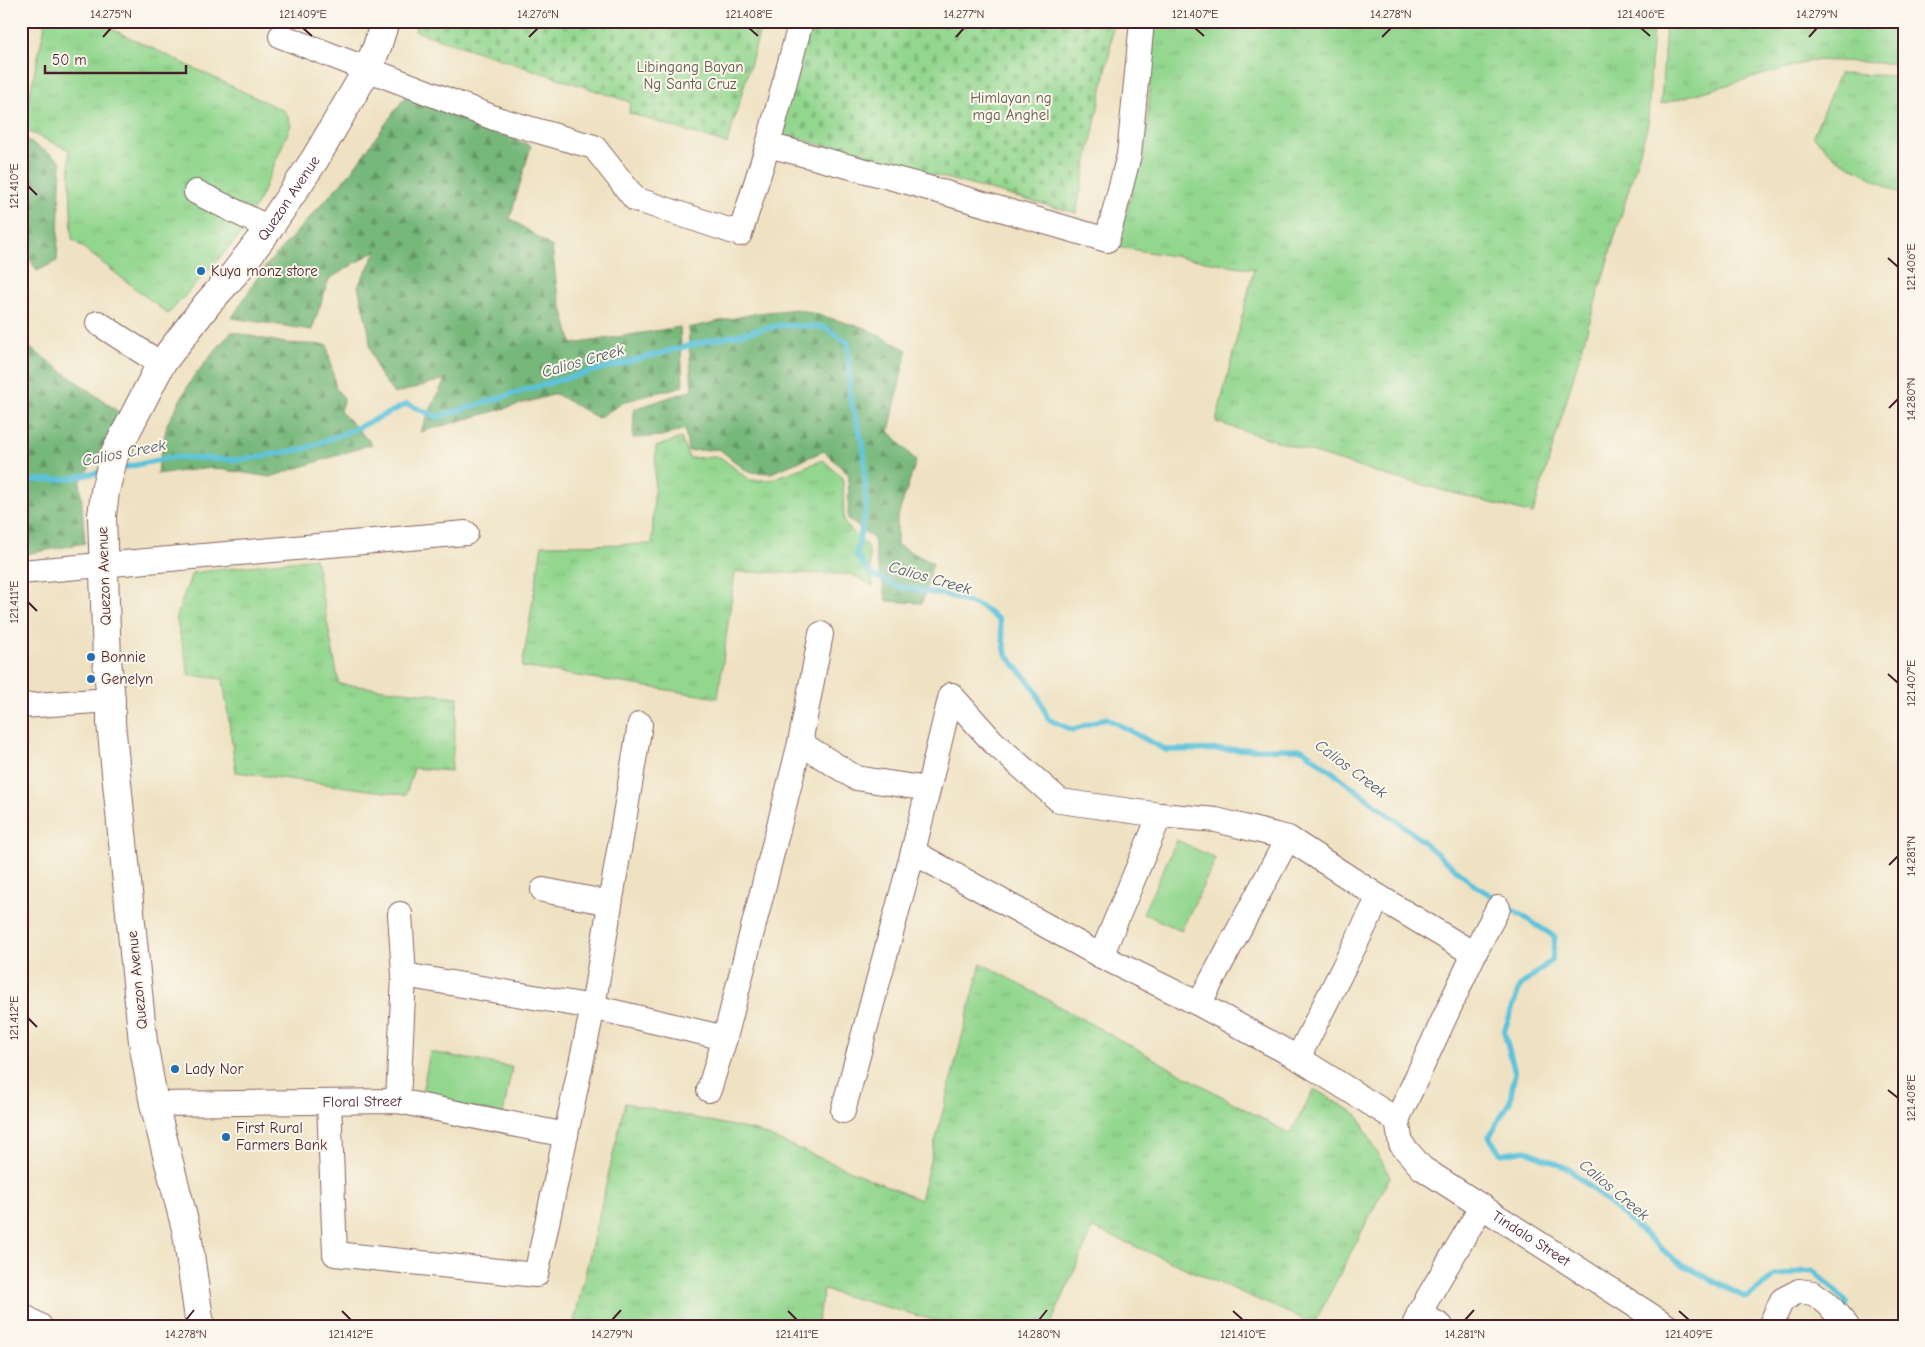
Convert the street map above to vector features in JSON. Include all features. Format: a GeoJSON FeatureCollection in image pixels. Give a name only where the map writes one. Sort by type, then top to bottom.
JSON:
{"type":"FeatureCollection","features":[{"type":"Feature","properties":{"kind":"main road","name":"Quezon Avenue"},"geometry":{"type":"LineString","coordinates":[[200,1326],[187,1233],[154,1104],[143,1042],[112,732],[107,660],[102,516],[105,491],[114,455],[161,364],[269,228],[315,159],[367,70],[386,21]]}},
{"type":"Feature","properties":{"kind":"street"},"geometry":{"type":"LineString","coordinates":[[280,36],[497,119],[594,147],[635,198],[740,234],[768,145],[801,21]]}},
{"type":"Feature","properties":{"kind":"street"},"geometry":{"type":"LineString","coordinates":[[768,145],[911,183],[1107,240],[1129,156],[1142,21]]}},
{"type":"Feature","properties":{"kind":"street"},"geometry":{"type":"LineString","coordinates":[[196,192],[269,228]]}},
{"type":"Feature","properties":{"kind":"street"},"geometry":{"type":"LineString","coordinates":[[98,323],[161,364]]}},
{"type":"Feature","properties":{"kind":"street"},"geometry":{"type":"LineString","coordinates":[[21,572],[466,533]]}},
{"type":"Feature","properties":{"kind":"street"},"geometry":{"type":"LineString","coordinates":[[709,1090],[725,1038],[800,743],[821,634]]}},
{"type":"Feature","properties":{"kind":"street"},"geometry":{"type":"LineString","coordinates":[[842,1111],[914,852],[951,696],[992,740],[1060,801],[1160,815],[1216,820],[1288,838],[1474,954]]}},
{"type":"Feature","properties":{"kind":"street"},"geometry":{"type":"LineString","coordinates":[[21,706],[111,700]]}},
{"type":"Feature","properties":{"kind":"street"},"geometry":{"type":"LineString","coordinates":[[329,1102],[335,1254],[536,1275],[593,1007],[640,724]]}},
{"type":"Feature","properties":{"kind":"street"},"geometry":{"type":"LineString","coordinates":[[800,743],[856,778],[928,789]]}},
{"type":"Feature","properties":{"kind":"street"},"geometry":{"type":"LineString","coordinates":[[1101,956],[1160,815]]}},
{"type":"Feature","properties":{"kind":"street"},"geometry":{"type":"LineString","coordinates":[[1199,1004],[1288,838]]}},
{"type":"Feature","properties":{"kind":"street"},"geometry":{"type":"LineString","coordinates":[[914,852],[1101,956],[1199,1004],[1298,1058],[1397,1120],[1474,954],[1498,908]]}},
{"type":"Feature","properties":{"kind":"street"},"geometry":{"type":"LineString","coordinates":[[543,890],[610,903]]}},
{"type":"Feature","properties":{"kind":"street"},"geometry":{"type":"LineString","coordinates":[[1298,1058],[1379,896]]}},
{"type":"Feature","properties":{"kind":"street"},"geometry":{"type":"LineString","coordinates":[[398,1100],[404,974],[400,914]]}},
{"type":"Feature","properties":{"kind":"street"},"geometry":{"type":"LineString","coordinates":[[404,974],[593,1007],[725,1038]]}},
{"type":"Feature","properties":{"kind":"street","name":"Floral Street"},"geometry":{"type":"LineString","coordinates":[[154,1104],[398,1100],[566,1135]]}},
{"type":"Feature","properties":{"kind":"street","name":"Tindalo Street"},"geometry":{"type":"LineString","coordinates":[[1397,1120],[1401,1144],[1422,1168],[1667,1326]]}},
{"type":"Feature","properties":{"kind":"street"},"geometry":{"type":"LineString","coordinates":[[1441,1326],[1417,1319],[1482,1206]]}},
{"type":"Feature","properties":{"kind":"street"},"geometry":{"type":"LineString","coordinates":[[1770,1326],[1782,1300],[1799,1291],[1813,1293],[1827,1303],[1843,1321]]}},
{"type":"Feature","properties":{"kind":"street"},"geometry":{"type":"LineString","coordinates":[[21,1315],[40,1326]]}},
{"type":"Feature","properties":{"kind":"green space"},"geometry":{"type":"Polygon","coordinates":[[[21,21],[27,25],[21,66],[21,21]]]}},
{"type":"Feature","properties":{"kind":"green space"},"geometry":{"type":"Polygon","coordinates":[[[39,21],[115,21],[112,29],[286,112],[291,125],[261,196],[238,238],[168,314],[72,239],[69,150],[22,129],[45,25],[39,21]]]}},
{"type":"Feature","properties":{"kind":"green space","name":"Libingang Bayan Ng Santa Cruz"},"geometry":{"type":"Polygon","coordinates":[[[418,21],[763,21],[727,144],[629,113],[630,102],[415,31],[418,21]]]}},
{"type":"Feature","properties":{"kind":"green space","name":"Himlayan ng mga Anghel"},"geometry":{"type":"Polygon","coordinates":[[[792,21],[1113,21],[1110,51],[1076,213],[761,129],[792,21]]]}},
{"type":"Feature","properties":{"kind":"green space"},"geometry":{"type":"Polygon","coordinates":[[[1155,21],[1640,21],[1653,23],[1648,124],[1533,514],[1381,474],[1216,422],[1254,269],[1117,247],[1146,137],[1155,21]]]}},
{"type":"Feature","properties":{"kind":"green space"},"geometry":{"type":"Polygon","coordinates":[[[1666,21],[1904,21],[1904,64],[1814,60],[1661,104],[1666,21]]]}},
{"type":"Feature","properties":{"kind":"green space"},"geometry":{"type":"Polygon","coordinates":[[[1839,74],[1904,76],[1904,196],[1836,158],[1813,136],[1839,74]]]}},
{"type":"Feature","properties":{"kind":"green space"},"geometry":{"type":"Polygon","coordinates":[[[407,94],[531,146],[510,218],[552,247],[557,289],[572,344],[680,327],[683,386],[626,401],[598,418],[556,394],[420,432],[445,379],[394,394],[378,372],[370,347],[369,333],[358,286],[377,250],[329,279],[312,330],[232,318],[262,270],[351,172],[407,94]]]}},
{"type":"Feature","properties":{"kind":"green space"},"geometry":{"type":"Polygon","coordinates":[[[21,136],[61,161],[57,261],[37,271],[21,245],[21,136]]]}},
{"type":"Feature","properties":{"kind":"green space"},"geometry":{"type":"Polygon","coordinates":[[[797,309],[865,328],[907,350],[889,431],[916,461],[897,519],[897,545],[933,563],[922,603],[887,601],[877,563],[874,539],[848,519],[849,475],[824,451],[771,473],[748,472],[719,449],[688,451],[685,429],[662,436],[633,438],[634,409],[692,390],[688,328],[758,313],[797,309]]]}},
{"type":"Feature","properties":{"kind":"green space"},"geometry":{"type":"Polygon","coordinates":[[[231,332],[285,343],[327,345],[336,389],[344,398],[340,411],[372,444],[270,477],[212,468],[157,474],[167,424],[193,377],[231,332]]]}},
{"type":"Feature","properties":{"kind":"green space"},"geometry":{"type":"Polygon","coordinates":[[[30,348],[123,415],[80,482],[85,543],[21,555],[21,359],[30,348]]]}},
{"type":"Feature","properties":{"kind":"green space"},"geometry":{"type":"Polygon","coordinates":[[[681,438],[689,458],[720,457],[750,480],[770,480],[823,460],[843,478],[844,523],[868,547],[873,586],[851,574],[735,572],[718,698],[522,667],[542,545],[652,544],[656,447],[681,438]]]}},
{"type":"Feature","properties":{"kind":"green space"},"geometry":{"type":"Polygon","coordinates":[[[315,558],[339,684],[458,697],[451,771],[414,768],[406,795],[236,772],[223,679],[189,675],[176,617],[192,573],[315,558]]]}},
{"type":"Feature","properties":{"kind":"green space"},"geometry":{"type":"Polygon","coordinates":[[[1177,840],[1216,859],[1181,931],[1143,913],[1177,840]]]}},
{"type":"Feature","properties":{"kind":"green space"},"geometry":{"type":"Polygon","coordinates":[[[981,963],[1290,1134],[1314,1089],[1357,1114],[1390,1177],[1314,1324],[1093,1228],[1050,1326],[955,1326],[824,1290],[816,1326],[573,1326],[625,1103],[756,1131],[920,1200],[981,963]]]}},
{"type":"Feature","properties":{"kind":"green space"},"geometry":{"type":"Polygon","coordinates":[[[430,1052],[512,1067],[503,1114],[421,1099],[430,1052]]]}},
{"type":"Feature","properties":{"kind":"waterway","name":"Calios Creek"},"geometry":{"type":"LineString","coordinates":[[117,469],[173,457],[239,460],[304,449],[355,429],[407,404],[437,417],[559,380],[699,343],[781,325],[824,327],[848,343],[850,397],[864,449],[866,508],[856,555],[870,574],[900,587],[946,595],[982,607],[999,620],[1006,654],[1035,689],[1048,719],[1072,730],[1106,718],[1166,750],[1302,749],[1409,830],[1473,884],[1555,937],[1552,960],[1520,986],[1504,1032],[1515,1072],[1510,1101],[1489,1137],[1501,1154],[1525,1150],[1569,1169],[1676,1261],[1746,1298],[1775,1276],[1813,1270],[1846,1301],[1846,1312]]}},
{"type":"Feature","properties":{"kind":"waterway","name":"Calios Creek"},"geometry":{"type":"LineString","coordinates":[[21,481],[67,479],[101,472]]}},
{"type":"Feature","properties":{"kind":"place","name":"Kuya monz store"},"geometry":{"type":"Point","coordinates":[201,271]}},
{"type":"Feature","properties":{"kind":"place","name":"Bonnie"},"geometry":{"type":"Point","coordinates":[91,657]}},
{"type":"Feature","properties":{"kind":"place","name":"Genelyn"},"geometry":{"type":"Point","coordinates":[91,679]}},
{"type":"Feature","properties":{"kind":"place","name":"Lady Nor"},"geometry":{"type":"Point","coordinates":[175,1069]}},
{"type":"Feature","properties":{"kind":"place","name":"First Rural Farmers Bank"},"geometry":{"type":"Point","coordinates":[226,1137]}}]}
